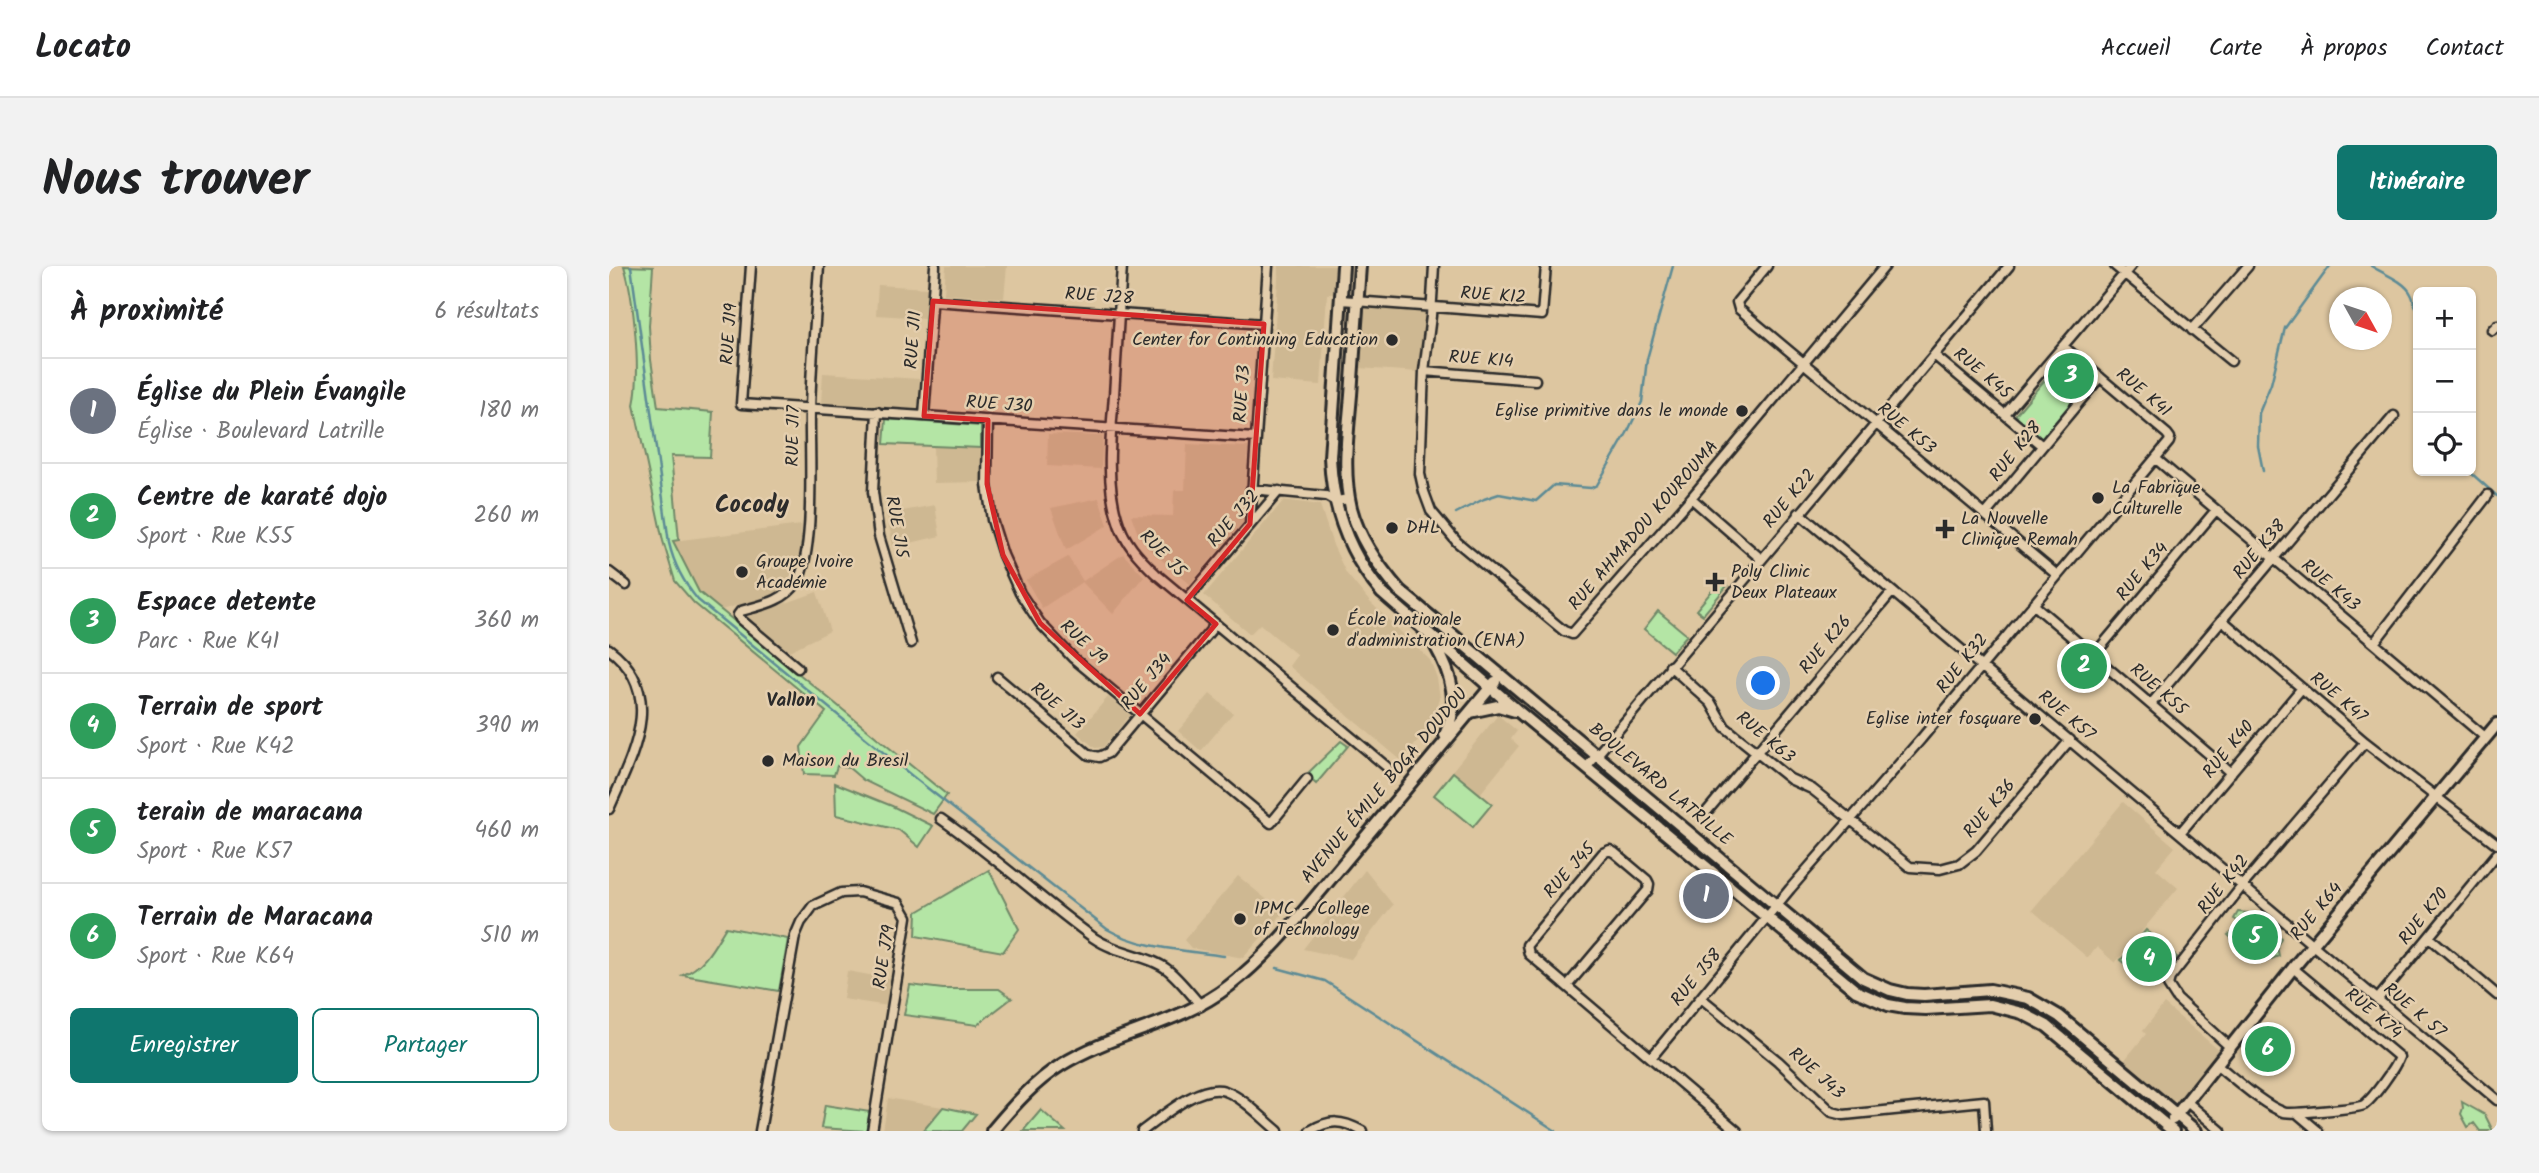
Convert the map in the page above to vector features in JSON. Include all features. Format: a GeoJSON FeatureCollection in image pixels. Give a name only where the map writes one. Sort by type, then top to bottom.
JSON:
{"type":"FeatureCollection","features":[{"type":"Feature","properties":{"kind":"main road"},"geometry":{"type":"LineString","coordinates":[[1343,266],[1330,457],[1331,495],[1348,541],[1369,578],[1397,607],[1490,687]]}},
{"type":"Feature","properties":{"kind":"main road","name":"BOULEVARD LATRILLE"},"geometry":{"type":"LineString","coordinates":[[1360,266],[1346,454],[1349,494],[1360,531],[1386,575],[1400,591],[1851,969],[1875,985],[1890,990],[1924,995],[1990,990],[2039,1003],[2059,1016],[2196,1131]]}},
{"type":"Feature","properties":{"kind":"main road"},"geometry":{"type":"LineString","coordinates":[[1430,636],[1445,664],[1454,694],[1451,722],[1438,751]]}},
{"type":"Feature","properties":{"kind":"main road","name":"AVENUE ÉMILE BOGA DOUDOU"},"geometry":{"type":"LineString","coordinates":[[992,1131],[1015,1104],[1061,1065],[1131,1033],[1201,1006],[1261,959],[1500,675]]}},
{"type":"Feature","properties":{"kind":"main road","name":"BOULEVARD LATRILLE"},"geometry":{"type":"LineString","coordinates":[[1490,687],[1841,981],[1871,999],[1888,1005],[1926,1009],[1990,1005],[2033,1018],[2047,1026],[2168,1130]]}},
{"type":"Feature","properties":{"kind":"main road"},"geometry":{"type":"LineString","coordinates":[[1470,712],[1498,706],[1519,712]]}},
{"type":"Feature","properties":{"kind":"main road","name":"RUE K64"},"geometry":{"type":"LineString","coordinates":[[2168,1130],[2216,1064],[2293,968],[2497,724]]}},
{"type":"Feature","properties":{"kind":"street","name":"RUE J19"},"geometry":{"type":"LineString","coordinates":[[741,404],[751,266]]}},
{"type":"Feature","properties":{"kind":"street","name":"RUE J17"},"geometry":{"type":"LineString","coordinates":[[798,668],[738,615],[741,611],[778,600],[797,581],[802,568],[808,539],[810,408],[819,266]]}},
{"type":"Feature","properties":{"kind":"street","name":"RUE J11"},"geometry":{"type":"LineString","coordinates":[[924,416],[935,266]]}},
{"type":"Feature","properties":{"kind":"street","name":"RUE J5"},"geometry":{"type":"LineString","coordinates":[[1122,266],[1111,428],[1111,484],[1122,531],[1139,557],[1187,600],[1387,767]]}},
{"type":"Feature","properties":{"kind":"street","name":"RUE J3"},"geometry":{"type":"LineString","coordinates":[[1249,524],[1268,266]]}},
{"type":"Feature","properties":{"kind":"street","name":"RUE AHMADOU KOUROUMA"},"geometry":{"type":"LineString","coordinates":[[1434,266],[1431,316],[1423,371],[1420,474],[1431,511],[1457,542],[1569,634],[1574,632],[1691,498],[1885,266]]}},
{"type":"Feature","properties":{"kind":"street","name":"RUE K12"},"geometry":{"type":"LineString","coordinates":[[1341,300],[1542,315],[1546,266]]}},
{"type":"Feature","properties":{"kind":"street","name":"RUE K53"},"geometry":{"type":"LineString","coordinates":[[1767,266],[1736,306],[2057,575]]}},
{"type":"Feature","properties":{"kind":"street","name":"RUE K22"},"geometry":{"type":"LineString","coordinates":[[1586,768],[1798,513],[2009,266]]}},
{"type":"Feature","properties":{"kind":"street"},"geometry":{"type":"LineString","coordinates":[[2115,266],[2231,361]]}},
{"type":"Feature","properties":{"kind":"street"},"geometry":{"type":"LineString","coordinates":[[2005,414],[2131,266]]}},
{"type":"Feature","properties":{"kind":"street"},"geometry":{"type":"LineString","coordinates":[[2192,330],[2248,266]]}},
{"type":"Feature","properties":{"kind":"street","name":"RUE J28"},"geometry":{"type":"LineString","coordinates":[[933,301],[1264,324]]}},
{"type":"Feature","properties":{"kind":"street","name":"RUE K41"},"geometry":{"type":"LineString","coordinates":[[2063,346],[2170,438]]}},
{"type":"Feature","properties":{"kind":"street","name":"RUE K45"},"geometry":{"type":"LineString","coordinates":[[1934,355],[2041,445]]}},
{"type":"Feature","properties":{"kind":"street","name":"RUE K14"},"geometry":{"type":"LineString","coordinates":[[1423,371],[1535,380]]}},
{"type":"Feature","properties":{"kind":"street","name":"RUE K28"},"geometry":{"type":"LineString","coordinates":[[1985,515],[2100,377]]}},
{"type":"Feature","properties":{"kind":"street","name":"RUE J30"},"geometry":{"type":"LineString","coordinates":[[741,404],[1255,438]]}},
{"type":"Feature","properties":{"kind":"street","name":"RUE J15"},"geometry":{"type":"LineString","coordinates":[[877,412],[873,492],[879,536],[911,643]]}},
{"type":"Feature","properties":{"kind":"street","name":"RUE K38"},"geometry":{"type":"LineString","coordinates":[[2151,705],[2394,416]]}},
{"type":"Feature","properties":{"kind":"street","name":"RUE J9"},"geometry":{"type":"LineString","coordinates":[[988,420],[987,484],[992,520],[1003,555],[1020,593],[1040,623],[1073,658],[1271,823],[1307,779]]}},
{"type":"Feature","properties":{"kind":"street","name":"RUE K32"},"geometry":{"type":"LineString","coordinates":[[1776,906],[2156,459],[2170,438]]}},
{"type":"Feature","properties":{"kind":"street","name":"RUE K43"},"geometry":{"type":"LineString","coordinates":[[2156,459],[2485,737]]}},
{"type":"Feature","properties":{"kind":"street","name":"RUE J32"},"geometry":{"type":"LineString","coordinates":[[1251,489],[1349,494]]}},
{"type":"Feature","properties":{"kind":"street","name":"RUE J32"},"geometry":{"type":"LineString","coordinates":[[1187,600],[1279,491]]}},
{"type":"Feature","properties":{"kind":"street"},"geometry":{"type":"LineString","coordinates":[[2374,643],[2487,495]]}},
{"type":"Feature","properties":{"kind":"street"},"geometry":{"type":"LineString","coordinates":[[1691,498],[1761,558]]}},
{"type":"Feature","properties":{"kind":"street","name":"RUE K34"},"geometry":{"type":"LineString","coordinates":[[2094,655],[2216,510]]}},
{"type":"Feature","properties":{"kind":"street","name":"RUE K57"},"geometry":{"type":"LineString","coordinates":[[1798,513],[2312,945]]}},
{"type":"Feature","properties":{"kind":"street"},"geometry":{"type":"LineString","coordinates":[[609,572],[626,585]]}},
{"type":"Feature","properties":{"kind":"street","name":"RUE K26"},"geometry":{"type":"LineString","coordinates":[[1703,816],[1892,592]]}},
{"type":"Feature","properties":{"kind":"street","name":"RUE K55"},"geometry":{"type":"LineString","coordinates":[[2033,604],[2231,773]]}},
{"type":"Feature","properties":{"kind":"street","name":"RUE K47"},"geometry":{"type":"LineString","coordinates":[[2222,620],[2365,741],[2497,844]]}},
{"type":"Feature","properties":{"kind":"street","name":"RUE J34"},"geometry":{"type":"LineString","coordinates":[[1099,757],[1108,752],[1216,624]]}},
{"type":"Feature","properties":{"kind":"street"},"geometry":{"type":"LineString","coordinates":[[609,649],[633,676],[642,705],[641,724],[634,753],[609,808]]}},
{"type":"Feature","properties":{"kind":"street","name":"RUE K63"},"geometry":{"type":"LineString","coordinates":[[1670,666],[1711,703],[1725,727],[1795,783],[1812,789],[1851,820]]}},
{"type":"Feature","properties":{"kind":"street","name":"RUE J13"},"geometry":{"type":"LineString","coordinates":[[997,677],[1089,755],[1099,757]]}},
{"type":"Feature","properties":{"kind":"street","name":"RUE K40"},"geometry":{"type":"LineString","coordinates":[[2180,833],[2302,688]]}},
{"type":"Feature","properties":{"kind":"street","name":"RUE K36"},"geometry":{"type":"LineString","coordinates":[[1851,820],[1910,867],[1940,869],[1959,864],[1976,851],[2070,740]]}},
{"type":"Feature","properties":{"kind":"street","name":"RUE K42"},"geometry":{"type":"LineString","coordinates":[[2230,1047],[2177,999],[2168,985],[2170,978],[2243,885],[2365,741]]}},
{"type":"Feature","properties":{"kind":"street"},"geometry":{"type":"LineString","coordinates":[[941,819],[985,850],[1095,939],[1116,951],[1168,970],[1201,1006]]}},
{"type":"Feature","properties":{"kind":"street","name":"RUE J45"},"geometry":{"type":"LineString","coordinates":[[1567,986],[1648,890],[1647,880],[1610,850],[1603,853],[1527,945],[1529,954],[1737,1131]]}},
{"type":"Feature","properties":{"kind":"street","name":"RUE K70"},"geometry":{"type":"LineString","coordinates":[[2377,1000],[2497,854]]}},
{"type":"Feature","properties":{"kind":"street","name":"RUE J79"},"geometry":{"type":"LineString","coordinates":[[760,1131],[795,936],[813,906],[841,893],[859,892],[899,904],[907,917],[872,1131]]}},
{"type":"Feature","properties":{"kind":"street","name":"RUE J58"},"geometry":{"type":"LineString","coordinates":[[1651,1058],[1776,906]]}},
{"type":"Feature","properties":{"kind":"street"},"geometry":{"type":"LineString","coordinates":[[2429,937],[2497,995]]}},
{"type":"Feature","properties":{"kind":"street","name":"RUE K 57"},"geometry":{"type":"LineString","coordinates":[[2312,945],[2497,1100]]}},
{"type":"Feature","properties":{"kind":"street","name":"RUE K74"},"geometry":{"type":"LineString","coordinates":[[2293,968],[2400,1058],[2362,1106],[2298,1114]]}},
{"type":"Feature","properties":{"kind":"street","name":"RUE J43"},"geometry":{"type":"LineString","coordinates":[[1701,998],[1779,1062],[1832,1112],[1844,1115],[1984,1101],[1986,1131]]}},
{"type":"Feature","properties":{"kind":"street"},"geometry":{"type":"LineString","coordinates":[[2216,1064],[2278,1110],[2290,1115],[2298,1114],[2318,1131]]}},
{"type":"Feature","properties":{"kind":"street"},"geometry":{"type":"LineString","coordinates":[[1142,1131],[1191,1097],[1209,1091],[1223,1091],[1239,1099],[1278,1131]]}},
{"type":"Feature","properties":{"kind":"street"},"geometry":{"type":"LineString","coordinates":[[2187,1102],[2221,1131]]}},
{"type":"Feature","properties":{"kind":"street"},"geometry":{"type":"LineString","coordinates":[[1310,1131],[1331,1121],[1342,1121],[1362,1131]]}},
{"type":"Feature","properties":{"kind":"highlighted area"},"geometry":{"type":"Polygon","coordinates":[[[933,301],[1264,324],[1250,524],[1187,600],[1216,624],[1140,714],[1040,623],[1003,555],[987,484],[988,420],[924,416],[933,301]]]}},
{"type":"Feature","properties":{"kind":"shaded area"},"geometry":{"type":"Polygon","coordinates":[[[946,266],[1007,266],[1004,298],[944,294],[946,266]]]}},
{"type":"Feature","properties":{"kind":"shaded area"},"geometry":{"type":"Polygon","coordinates":[[[1279,266],[1335,266],[1333,294],[1327,294],[1321,385],[1271,381],[1279,266]]]}},
{"type":"Feature","properties":{"kind":"shaded area"},"geometry":{"type":"Polygon","coordinates":[[[878,285],[927,288],[925,318],[876,315],[878,285]]]}},
{"type":"Feature","properties":{"kind":"shaded area","name":"Center for Continuing Education"},"geometry":{"type":"Polygon","coordinates":[[[1362,306],[1426,312],[1420,372],[1358,368],[1362,306]]]}},
{"type":"Feature","properties":{"kind":"shaded area"},"geometry":{"type":"Polygon","coordinates":[[[823,373],[920,379],[918,409],[821,403],[823,373]]]}},
{"type":"Feature","properties":{"kind":"shaded area"},"geometry":{"type":"Polygon","coordinates":[[[1048,434],[1103,436],[1101,469],[1047,466],[1048,434]]]}},
{"type":"Feature","properties":{"kind":"shaded area"},"geometry":{"type":"Polygon","coordinates":[[[1187,444],[1248,447],[1244,521],[1190,584],[1149,549],[1138,534],[1131,515],[1173,516],[1174,490],[1185,490],[1187,444]]]}},
{"type":"Feature","properties":{"kind":"shaded area"},"geometry":{"type":"Polygon","coordinates":[[[933,446],[981,448],[981,482],[934,483],[933,446]]]}},
{"type":"Feature","properties":{"kind":"shaded area"},"geometry":{"type":"Polygon","coordinates":[[[1099,498],[1108,525],[1066,550],[1051,508],[1099,498]]]}},
{"type":"Feature","properties":{"kind":"shaded area","name":"École nationale d'administration (ENA)"},"geometry":{"type":"Polygon","coordinates":[[[1284,500],[1320,505],[1333,545],[1346,573],[1370,602],[1430,660],[1437,678],[1440,698],[1432,723],[1402,761],[1289,666],[1297,655],[1260,624],[1250,634],[1204,595],[1284,500]]]}},
{"type":"Feature","properties":{"kind":"shaded area"},"geometry":{"type":"Polygon","coordinates":[[[935,505],[940,536],[893,547],[887,514],[935,505]]]}},
{"type":"Feature","properties":{"kind":"shaded area","name":"Groupe Ivoire Académie"},"geometry":{"type":"Polygon","coordinates":[[[801,525],[802,538],[797,566],[794,577],[785,588],[777,594],[721,610],[699,592],[673,541],[801,525]]]}},
{"type":"Feature","properties":{"kind":"shaded area"},"geometry":{"type":"Polygon","coordinates":[[[1123,554],[1144,576],[1113,614],[1082,582],[1042,608],[1026,580],[1068,557],[1083,581],[1123,554]]]}},
{"type":"Feature","properties":{"kind":"shaded area"},"geometry":{"type":"Polygon","coordinates":[[[817,592],[830,631],[787,652],[744,618],[817,592]]]}},
{"type":"Feature","properties":{"kind":"shaded area"},"geometry":{"type":"Polygon","coordinates":[[[1210,694],[1233,713],[1201,751],[1178,731],[1210,694]]]}},
{"type":"Feature","properties":{"kind":"shaded area"},"geometry":{"type":"Polygon","coordinates":[[[1108,697],[1130,715],[1103,747],[1095,748],[1077,733],[1108,697]]]}},
{"type":"Feature","properties":{"kind":"shaded area"},"geometry":{"type":"Polygon","coordinates":[[[1498,715],[1517,731],[1511,739],[1519,746],[1480,794],[1452,771],[1498,715]]]}},
{"type":"Feature","properties":{"kind":"shaded area"},"geometry":{"type":"Polygon","coordinates":[[[2123,802],[2175,847],[2156,869],[2178,888],[2115,963],[2097,947],[2088,958],[2032,910],[2123,802]]]}},
{"type":"Feature","properties":{"kind":"shaded area"},"geometry":{"type":"Polygon","coordinates":[[[1365,870],[1393,905],[1351,959],[1303,949],[1365,870]]]}},
{"type":"Feature","properties":{"kind":"shaded area","name":"IPMC - College of Technology"},"geometry":{"type":"Polygon","coordinates":[[[1238,876],[1283,913],[1243,958],[1191,948],[1184,940],[1238,876]]]}},
{"type":"Feature","properties":{"kind":"shaded area"},"geometry":{"type":"Polygon","coordinates":[[[847,971],[892,979],[888,1006],[843,999],[847,971]]]}},
{"type":"Feature","properties":{"kind":"shaded area"},"geometry":{"type":"Polygon","coordinates":[[[2164,1004],[2221,1052],[2181,1100],[2170,1101],[2123,1062],[2146,1034],[2143,1031],[2164,1004]]]}},
{"type":"Feature","properties":{"kind":"shaded area"},"geometry":{"type":"Polygon","coordinates":[[[888,1098],[943,1107],[923,1131],[883,1131],[888,1098]]]}},
{"type":"Feature","properties":{"kind":"green space"},"geometry":{"type":"Polygon","coordinates":[[[624,266],[653,267],[649,326],[658,407],[713,412],[710,457],[671,456],[679,540],[673,541],[699,592],[947,795],[933,814],[863,780],[849,768],[837,766],[834,775],[804,774],[801,747],[826,712],[694,603],[675,581],[663,541],[634,405],[637,374],[635,335],[631,296],[624,266]]]}},
{"type":"Feature","properties":{"kind":"green space"},"geometry":{"type":"Polygon","coordinates":[[[2065,356],[2070,357],[2096,380],[2042,441],[2019,422],[2016,414],[2065,356]]]}},
{"type":"Feature","properties":{"kind":"green space"},"geometry":{"type":"Polygon","coordinates":[[[886,419],[981,426],[981,448],[884,444],[886,419]]]}},
{"type":"Feature","properties":{"kind":"green space"},"geometry":{"type":"Polygon","coordinates":[[[1720,581],[1727,586],[1703,615],[1696,610],[1720,581]]]}},
{"type":"Feature","properties":{"kind":"green space"},"geometry":{"type":"Polygon","coordinates":[[[1658,611],[1687,635],[1672,652],[1644,629],[1658,611]]]}},
{"type":"Feature","properties":{"kind":"green space"},"geometry":{"type":"Polygon","coordinates":[[[1341,741],[1348,746],[1316,784],[1306,775],[1341,741]]]}},
{"type":"Feature","properties":{"kind":"green space"},"geometry":{"type":"Polygon","coordinates":[[[1453,772],[1492,804],[1473,827],[1434,795],[1453,772]]]}},
{"type":"Feature","properties":{"kind":"green space"},"geometry":{"type":"Polygon","coordinates":[[[835,783],[933,826],[919,847],[899,830],[836,815],[835,783]]]}},
{"type":"Feature","properties":{"kind":"green space"},"geometry":{"type":"Polygon","coordinates":[[[989,870],[1019,929],[1003,952],[916,936],[917,912],[989,870]]]}},
{"type":"Feature","properties":{"kind":"green space"},"geometry":{"type":"Polygon","coordinates":[[[2238,912],[2259,914],[2263,922],[2275,926],[2281,938],[2277,946],[2279,956],[2264,962],[2262,946],[2254,943],[2249,946],[2234,941],[2228,935],[2241,935],[2244,925],[2234,919],[2238,912]]]}},
{"type":"Feature","properties":{"kind":"green space"},"geometry":{"type":"Polygon","coordinates":[[[726,927],[788,939],[779,991],[683,975],[703,961],[726,927]]]}},
{"type":"Feature","properties":{"kind":"green space"},"geometry":{"type":"Polygon","coordinates":[[[2146,930],[2177,957],[2153,987],[2121,960],[2146,930]]]}},
{"type":"Feature","properties":{"kind":"green space"},"geometry":{"type":"Polygon","coordinates":[[[910,985],[943,989],[999,989],[1012,998],[977,1025],[904,1015],[910,985]]]}},
{"type":"Feature","properties":{"kind":"green space"},"geometry":{"type":"Polygon","coordinates":[[[2269,1036],[2280,1043],[2266,1063],[2255,1055],[2269,1036]]]}},
{"type":"Feature","properties":{"kind":"green space"},"geometry":{"type":"Polygon","coordinates":[[[2462,1102],[2485,1115],[2493,1131],[2480,1131],[2474,1123],[2468,1127],[2461,1114],[2462,1102]]]}},
{"type":"Feature","properties":{"kind":"green space"},"geometry":{"type":"Polygon","coordinates":[[[825,1105],[870,1112],[866,1131],[821,1128],[825,1105]]]}},
{"type":"Feature","properties":{"kind":"green space"},"geometry":{"type":"Polygon","coordinates":[[[943,1107],[976,1114],[962,1131],[923,1131],[943,1107]]]}},
{"type":"Feature","properties":{"kind":"green space"},"geometry":{"type":"Polygon","coordinates":[[[1041,1110],[1065,1131],[1023,1131],[1041,1110]]]}},
{"type":"Feature","properties":{"kind":"waterway"},"geometry":{"type":"LineString","coordinates":[[631,266],[669,543],[680,573],[698,600],[912,776],[1107,929],[1149,945],[1224,956]]}},
{"type":"Feature","properties":{"kind":"waterway"},"geometry":{"type":"LineString","coordinates":[[1456,513],[1499,494],[1536,501],[1554,485],[1591,488],[1597,485],[1642,402],[1647,359],[1673,266]]}},
{"type":"Feature","properties":{"kind":"waterway"},"geometry":{"type":"LineString","coordinates":[[2263,471],[2258,446],[2259,413],[2271,384],[2285,328],[2330,266]]}},
{"type":"Feature","properties":{"kind":"waterway"},"geometry":{"type":"LineString","coordinates":[[2371,266],[2404,285],[2413,300]]}},
{"type":"Feature","properties":{"kind":"waterway"},"geometry":{"type":"LineString","coordinates":[[2474,476],[2497,496]]}},
{"type":"Feature","properties":{"kind":"waterway"},"geometry":{"type":"LineString","coordinates":[[1277,968],[1325,981],[1556,1131]]}},
{"type":"Feature","properties":{"kind":"place","name":"Center for Continuing Education"},"geometry":{"type":"Point","coordinates":[1392,340]}},
{"type":"Feature","properties":{"kind":"place","name":"Espace detente"},"geometry":{"type":"Point","coordinates":[2071,376]}},
{"type":"Feature","properties":{"kind":"place","name":"Eglise primitive dans le monde"},"geometry":{"type":"Point","coordinates":[1742,411]}},
{"type":"Feature","properties":{"kind":"place","name":"La Fabrique Culturelle"},"geometry":{"type":"Point","coordinates":[2098,498]}},
{"type":"Feature","properties":{"kind":"place","name":"DHL"},"geometry":{"type":"Point","coordinates":[1392,528]}},
{"type":"Feature","properties":{"kind":"place","name":"La Nouvelle Clinique Remah"},"geometry":{"type":"Point","coordinates":[1945,529]}},
{"type":"Feature","properties":{"kind":"place","name":"Groupe Ivoire Académie"},"geometry":{"type":"Point","coordinates":[742,572]}},
{"type":"Feature","properties":{"kind":"place","name":"Poly Clinic Deux Plateaux"},"geometry":{"type":"Point","coordinates":[1715,582]}},
{"type":"Feature","properties":{"kind":"place","name":"École nationale d'administration (ENA)"},"geometry":{"type":"Point","coordinates":[1333,630]}},
{"type":"Feature","properties":{"kind":"place","name":"Centre de karaté dojo"},"geometry":{"type":"Point","coordinates":[2084,666]}},
{"type":"Feature","properties":{"kind":"place","name":"Eglise inter fosquare"},"geometry":{"type":"Point","coordinates":[2035,719]}},
{"type":"Feature","properties":{"kind":"place","name":"Maison du Bresil"},"geometry":{"type":"Point","coordinates":[768,761]}},
{"type":"Feature","properties":{"kind":"place","name":"Église du Plein Évangile"},"geometry":{"type":"Point","coordinates":[1706,896]}},
{"type":"Feature","properties":{"kind":"place","name":"IPMC - College of Technology"},"geometry":{"type":"Point","coordinates":[1240,919]}},
{"type":"Feature","properties":{"kind":"place","name":"terain de maracana"},"geometry":{"type":"Point","coordinates":[2255,937]}},
{"type":"Feature","properties":{"kind":"place","name":"Terrain de sport"},"geometry":{"type":"Point","coordinates":[2149,959]}},
{"type":"Feature","properties":{"kind":"place","name":"Terrain de Maracana"},"geometry":{"type":"Point","coordinates":[2268,1049]}},
{"type":"Feature","properties":{"kind":"district","name":"Cocody"},"geometry":{"type":"Point","coordinates":[752,505]}},
{"type":"Feature","properties":{"kind":"district","name":"Vallon"},"geometry":{"type":"Point","coordinates":[791,701]}}]}
